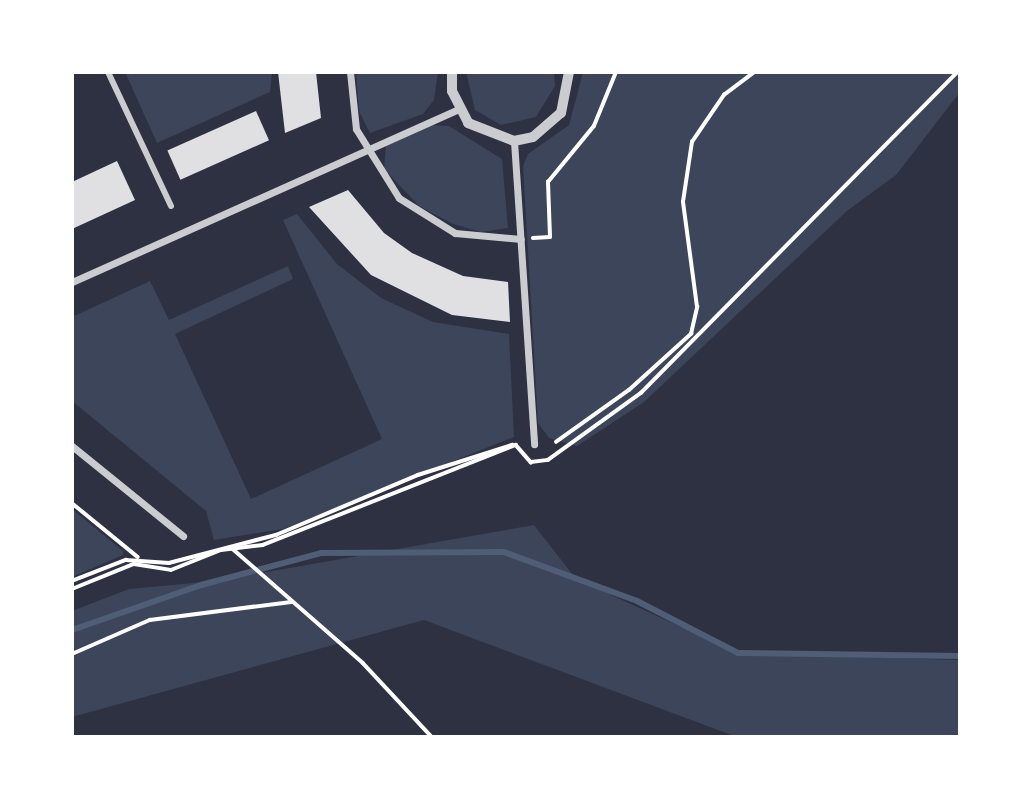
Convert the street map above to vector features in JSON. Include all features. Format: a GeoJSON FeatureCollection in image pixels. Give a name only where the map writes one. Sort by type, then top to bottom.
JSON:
{"type":"FeatureCollection","features":[{"type":"Feature","properties":{"kind":"street"},"geometry":{"type":"LineString","coordinates":[[108,72],[171,206]]}},
{"type":"Feature","properties":{"kind":"street"},"geometry":{"type":"LineString","coordinates":[[350,72],[351,105],[363,147],[399,198],[422,218],[455,233],[521,239]]}},
{"type":"Feature","properties":{"kind":"street"},"geometry":{"type":"LineString","coordinates":[[452,72],[458,109],[481,133],[514,141],[533,137],[561,113],[569,72]]}},
{"type":"Feature","properties":{"kind":"street"},"geometry":{"type":"LineString","coordinates":[[72,282],[363,147],[458,109]]}},
{"type":"Feature","properties":{"kind":"street"},"geometry":{"type":"LineString","coordinates":[[514,141],[534,444]]}},
{"type":"Feature","properties":{"kind":"street"},"geometry":{"type":"LineString","coordinates":[[72,446],[183,537]]}},
{"type":"Feature","properties":{"kind":"path"},"geometry":{"type":"LineString","coordinates":[[521,239],[550,237],[548,182],[594,126],[616,72]]}},
{"type":"Feature","properties":{"kind":"path"},"geometry":{"type":"LineString","coordinates":[[556,442],[629,390],[691,334],[696,307],[683,202],[692,142],[724,96],[754,72]]}},
{"type":"Feature","properties":{"kind":"path"},"geometry":{"type":"LineString","coordinates":[[516,445],[531,462],[548,460],[641,393],[958,72]]}},
{"type":"Feature","properties":{"kind":"path"},"geometry":{"type":"LineString","coordinates":[[72,589],[134,564],[171,570],[233,549],[288,537],[516,445]]}},
{"type":"Feature","properties":{"kind":"path"},"geometry":{"type":"LineString","coordinates":[[72,503],[138,557],[169,563],[276,535],[418,475],[516,445]]}},
{"type":"Feature","properties":{"kind":"path"},"geometry":{"type":"LineString","coordinates":[[233,549],[277,591],[363,663],[432,737]]}},
{"type":"Feature","properties":{"kind":"path"},"geometry":{"type":"LineString","coordinates":[[72,581],[138,557]]}},
{"type":"Feature","properties":{"kind":"path"},"geometry":{"type":"LineString","coordinates":[[72,654],[150,620],[291,602]]}},
{"type":"Feature","properties":{"kind":"shaded area"},"geometry":{"type":"Polygon","coordinates":[[[125,72],[272,72],[270,92],[157,143],[125,72]]]}},
{"type":"Feature","properties":{"kind":"shaded area"},"geometry":{"type":"Polygon","coordinates":[[[356,72],[438,72],[434,100],[423,114],[370,133],[359,111],[356,72]]]}},
{"type":"Feature","properties":{"kind":"shaded area"},"geometry":{"type":"Polygon","coordinates":[[[466,72],[554,72],[555,86],[536,117],[501,125],[475,110],[466,72]]]}},
{"type":"Feature","properties":{"kind":"shaded area"},"geometry":{"type":"Polygon","coordinates":[[[583,72],[960,72],[960,92],[896,175],[847,211],[644,402],[577,446],[549,438],[538,423],[523,166],[528,154],[569,125],[583,72]]]}},
{"type":"Feature","properties":{"kind":"shaded area"},"geometry":{"type":"Polygon","coordinates":[[[430,125],[449,126],[502,159],[508,228],[481,232],[453,224],[419,206],[384,169],[386,145],[430,125]]]}},
{"type":"Feature","properties":{"kind":"shaded area"},"geometry":{"type":"Polygon","coordinates":[[[297,214],[337,264],[381,298],[433,322],[509,334],[514,437],[283,529],[214,540],[206,511],[72,401],[72,317],[150,281],[169,320],[288,266],[293,279],[175,334],[251,499],[382,439],[283,220],[297,214]]]}},
{"type":"Feature","properties":{"kind":"shaded area"},"geometry":{"type":"Polygon","coordinates":[[[72,509],[123,551],[123,555],[72,577],[72,509]]]}},
{"type":"Feature","properties":{"kind":"shaded area"},"geometry":{"type":"Polygon","coordinates":[[[534,525],[576,579],[738,653],[960,660],[960,737],[734,736],[424,620],[72,717],[72,611],[129,589],[215,581],[534,525]]]}},
{"type":"Feature","properties":{"kind":"building"},"geometry":{"type":"Polygon","coordinates":[[[278,72],[316,72],[321,118],[285,133],[278,72]]]}},
{"type":"Feature","properties":{"kind":"building"},"geometry":{"type":"Polygon","coordinates":[[[256,111],[269,140],[180,180],[167,150],[256,111]]]}},
{"type":"Feature","properties":{"kind":"building"},"geometry":{"type":"Polygon","coordinates":[[[117,161],[135,200],[72,229],[72,182],[117,161]]]}},
{"type":"Feature","properties":{"kind":"building"},"geometry":{"type":"Polygon","coordinates":[[[348,190],[384,233],[412,253],[463,276],[508,282],[510,322],[452,315],[371,275],[309,207],[348,190]]]}},
{"type":"Feature","properties":{"kind":"waterway"},"geometry":{"type":"LineString","coordinates":[[72,630],[201,585],[321,553],[504,552],[637,601],[738,653],[960,656]]}}]}
